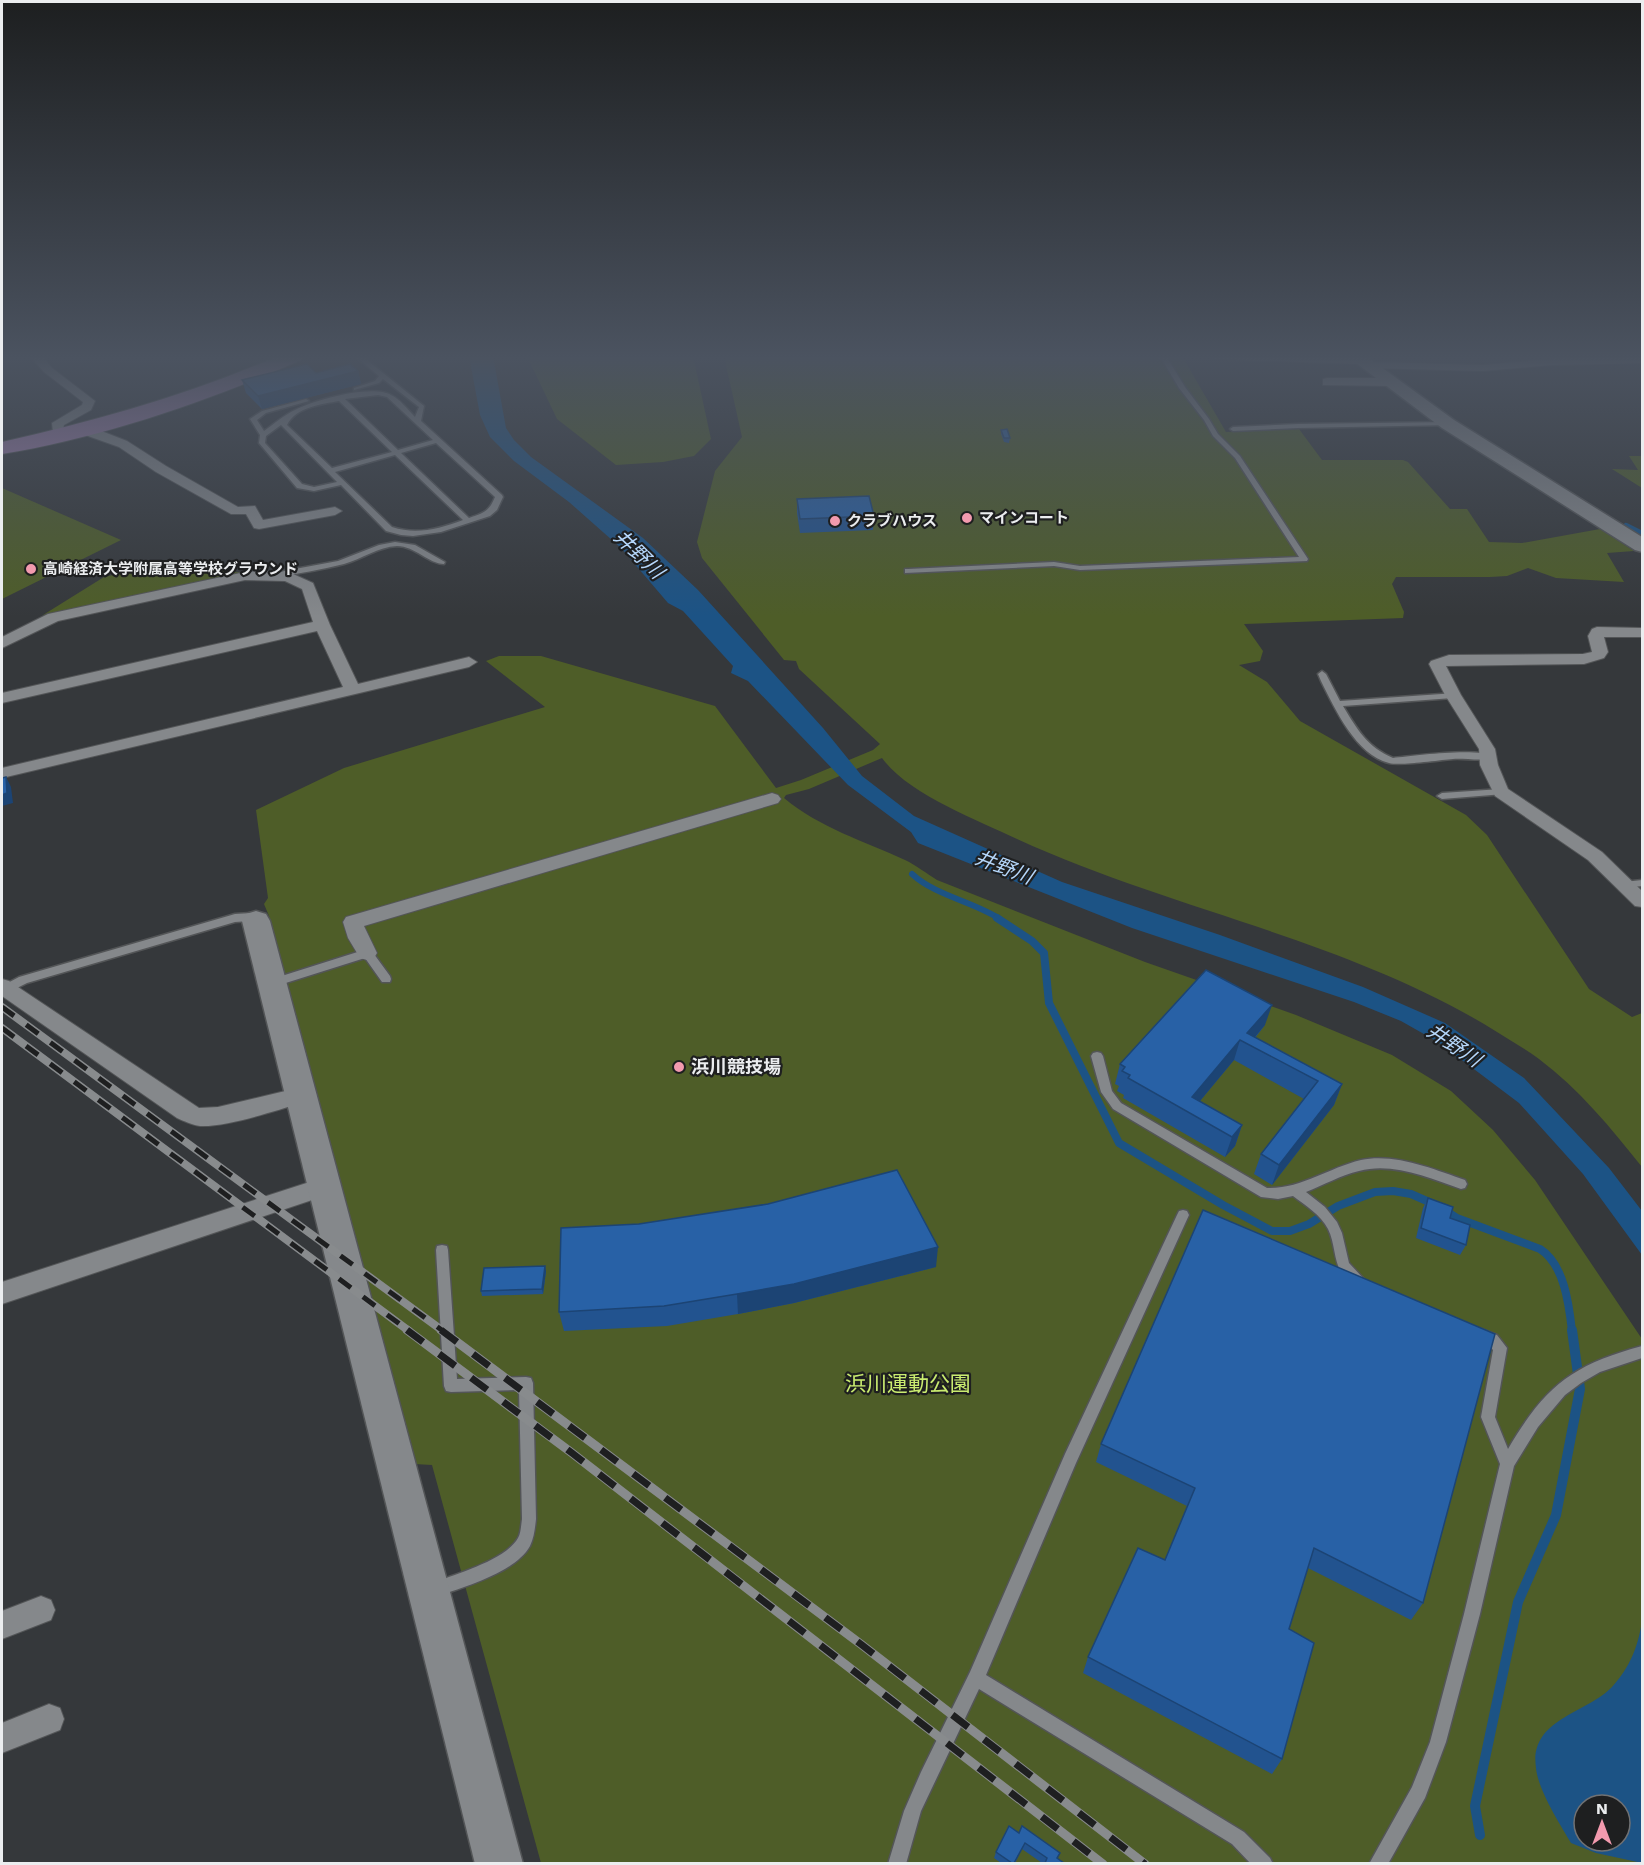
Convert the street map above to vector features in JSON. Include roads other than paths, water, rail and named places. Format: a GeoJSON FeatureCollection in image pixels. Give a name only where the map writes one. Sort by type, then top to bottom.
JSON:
{"type":"FeatureCollection","features":[{"type":"Feature","properties":{"kind":"main road"},"geometry":{"type":"LineString","coordinates":[[2,448],[25,443]]}},
{"type":"Feature","properties":{"kind":"street"},"geometry":{"type":"LineString","coordinates":[[120,443],[236,511],[250,509],[259,525],[335,511]]}},
{"type":"Feature","properties":{"kind":"street"},"geometry":{"type":"LineString","coordinates":[[1478,443],[1642,546]]}},
{"type":"Feature","properties":{"kind":"street"},"geometry":{"type":"LineString","coordinates":[[2,643],[53,617],[245,576],[275,576],[298,580],[308,586],[322,625],[352,688]]}},
{"type":"Feature","properties":{"kind":"street"},"geometry":{"type":"LineString","coordinates":[[2,698],[322,625]]}},
{"type":"Feature","properties":{"kind":"street"},"geometry":{"type":"LineString","coordinates":[[1642,633],[1598,632],[1596,636],[1600,652],[1598,655],[1584,659],[1441,661],[1437,664],[1437,669],[1484,743],[1489,765],[1501,792],[1595,856],[1642,902]]}},
{"type":"Feature","properties":{"kind":"street"},"geometry":{"type":"LineString","coordinates":[[2,772],[469,662]]}},
{"type":"Feature","properties":{"kind":"street"},"geometry":{"type":"LineString","coordinates":[[367,953],[358,938],[353,922],[772,799]]}},
{"type":"Feature","properties":{"kind":"street"},"geometry":{"type":"LineString","coordinates":[[256,921],[500,1863]]}},
{"type":"Feature","properties":{"kind":"street"},"geometry":{"type":"LineString","coordinates":[[3,987],[185,1112],[198,1117],[236,1112],[302,1095]]}},
{"type":"Feature","properties":{"kind":"street"},"geometry":{"type":"LineString","coordinates":[[2,1293],[325,1186]]}},
{"type":"Feature","properties":{"kind":"street"},"geometry":{"type":"LineString","coordinates":[[2,1625],[40,1610]]}},
{"type":"Feature","properties":{"kind":"street"},"geometry":{"type":"LineString","coordinates":[[2,1738],[49,1719]]}},
{"type":"Feature","properties":{"kind":"lane"},"geometry":{"type":"LineString","coordinates":[[262,443],[300,486],[315,489],[342,483]]}},
{"type":"Feature","properties":{"kind":"lane"},"geometry":{"type":"LineString","coordinates":[[302,443],[389,529],[397,532],[426,533],[487,514],[494,508],[499,497],[439,443]]}},
{"type":"Feature","properties":{"kind":"lane"},"geometry":{"type":"LineString","coordinates":[[388,443],[468,520]]}},
{"type":"Feature","properties":{"kind":"lane"},"geometry":{"type":"LineString","coordinates":[[330,471],[430,443]]}},
{"type":"Feature","properties":{"kind":"lane"},"geometry":{"type":"LineString","coordinates":[[908,571],[1054,564],[1080,568],[1304,559],[1238,457],[1223,443]]}},
{"type":"Feature","properties":{"kind":"lane"},"geometry":{"type":"LineString","coordinates":[[1615,529],[1642,538]]}},
{"type":"Feature","properties":{"kind":"lane"},"geometry":{"type":"LineString","coordinates":[[275,576],[349,560],[382,546],[401,544],[415,547],[441,562]]}},
{"type":"Feature","properties":{"kind":"lane"},"geometry":{"type":"LineString","coordinates":[[1322,674],[1328,689],[1366,747],[1384,759],[1392,761],[1465,755],[1489,757]]}},
{"type":"Feature","properties":{"kind":"lane"},"geometry":{"type":"LineString","coordinates":[[1339,704],[1453,695]]}},
{"type":"Feature","properties":{"kind":"lane"},"geometry":{"type":"LineString","coordinates":[[1442,796],[1501,792]]}},
{"type":"Feature","properties":{"kind":"lane"},"geometry":{"type":"LineString","coordinates":[[1624,885],[1642,883]]}},
{"type":"Feature","properties":{"kind":"lane"},"geometry":{"type":"LineString","coordinates":[[3,987],[235,918],[252,917],[256,921]]}},
{"type":"Feature","properties":{"kind":"lane"},"geometry":{"type":"LineString","coordinates":[[272,983],[367,953],[386,979]]}},
{"type":"Feature","properties":{"kind":"lane"},"geometry":{"type":"LineString","coordinates":[[1097,1056],[1107,1092],[1117,1106],[1258,1190],[1285,1194],[1334,1173],[1374,1164],[1404,1167],[1461,1184]]}},
{"type":"Feature","properties":{"kind":"lane"},"geometry":{"type":"LineString","coordinates":[[1295,1190],[1332,1225],[1338,1240],[1340,1260],[1350,1276],[1372,1286]]}},
{"type":"Feature","properties":{"kind":"lane"},"geometry":{"type":"LineString","coordinates":[[897,1863],[913,1811],[976,1678],[1070,1459],[1183,1215]]}},
{"type":"Feature","properties":{"kind":"lane"},"geometry":{"type":"LineString","coordinates":[[430,1591],[481,1572],[511,1555],[525,1541],[529,1519],[526,1383],[452,1386],[442,1250]]}},
{"type":"Feature","properties":{"kind":"lane"},"geometry":{"type":"LineString","coordinates":[[1470,1330],[1492,1340],[1500,1348],[1488,1417],[1507,1464]]}},
{"type":"Feature","properties":{"kind":"lane"},"geometry":{"type":"LineString","coordinates":[[1378,1863],[1419,1792],[1438,1742],[1472,1614],[1507,1464],[1530,1424],[1563,1385],[1611,1359],[1642,1352]]}},
{"type":"Feature","properties":{"kind":"lane"},"geometry":{"type":"LineString","coordinates":[[976,1678],[1238,1838],[1264,1863]]}},
{"type":"Feature","properties":{"kind":"water","name":"井野川"},"geometry":{"type":"Polygon","coordinates":[[[496,443],[517,443],[531,457],[643,538],[698,590],[823,728],[862,776],[914,816],[1062,882],[1220,935],[1363,987],[1445,1023],[1524,1078],[1609,1168],[1642,1211],[1642,1255],[1583,1174],[1519,1103],[1438,1042],[1401,1021],[1354,1002],[1132,928],[918,843],[911,832],[848,785],[748,681],[731,673],[733,666],[683,611],[668,603],[621,548],[569,502],[514,461],[496,443]]]}},
{"type":"Feature","properties":{"kind":"water"},"geometry":{"type":"Polygon","coordinates":[[[1642,1621],[1642,1863],[1596,1853],[1632,1853],[1632,1793],[1572,1793],[1572,1843],[1545,1796],[1536,1768],[1536,1752],[1541,1738],[1562,1719],[1612,1687],[1628,1664],[1642,1621]]]}},
{"type":"Feature","properties":{"kind":"waterway"},"geometry":{"type":"LineString","coordinates":[[1626,525],[1642,533]]}},
{"type":"Feature","properties":{"kind":"waterway"},"geometry":{"type":"LineString","coordinates":[[912,874],[932,888],[1000,919]]}},
{"type":"Feature","properties":{"kind":"waterway"},"geometry":{"type":"LineString","coordinates":[[997,918],[1032,941],[1044,953],[1049,1003],[1119,1143],[1223,1205],[1272,1231],[1290,1231],[1309,1224],[1338,1206],[1375,1192],[1393,1191],[1411,1194],[1436,1205]]}},
{"type":"Feature","properties":{"kind":"waterway"},"geometry":{"type":"LineString","coordinates":[[1445,1210],[1457,1218],[1540,1249],[1548,1256],[1555,1264],[1564,1285],[1572,1331]]}},
{"type":"Feature","properties":{"kind":"waterway"},"geometry":{"type":"LineString","coordinates":[[1480,1835],[1475,1806],[1518,1602],[1556,1515],[1580,1389],[1572,1330]]}},
{"type":"Feature","properties":{"kind":"railway"},"geometry":{"type":"LineString","coordinates":[[2,1007],[443,1331]]}},
{"type":"Feature","properties":{"kind":"railway"},"geometry":{"type":"LineString","coordinates":[[2,1028],[409,1331]]}},
{"type":"Feature","properties":{"kind":"railway"},"geometry":{"type":"LineString","coordinates":[[407,1330],[572,1453],[1103,1864]]}},
{"type":"Feature","properties":{"kind":"railway"},"geometry":{"type":"LineString","coordinates":[[441,1330],[862,1645],[1145,1864]]}},
{"type":"Feature","properties":{"kind":"place","name":"マインコート"},"geometry":{"type":"Point","coordinates":[967,518]}},
{"type":"Feature","properties":{"kind":"place","name":"クラブハウス"},"geometry":{"type":"Point","coordinates":[835,521]}},
{"type":"Feature","properties":{"kind":"place","name":"高崎経済大学附属高等学校グラウンド"},"geometry":{"type":"Point","coordinates":[31,569]}},
{"type":"Feature","properties":{"kind":"place","name":"浜川競技場"},"geometry":{"type":"Point","coordinates":[679,1067]}},
{"type":"Feature","properties":{"kind":"park label","name":"浜川運動公園"},"geometry":{"type":"Point","coordinates":[908,1384]}}]}
